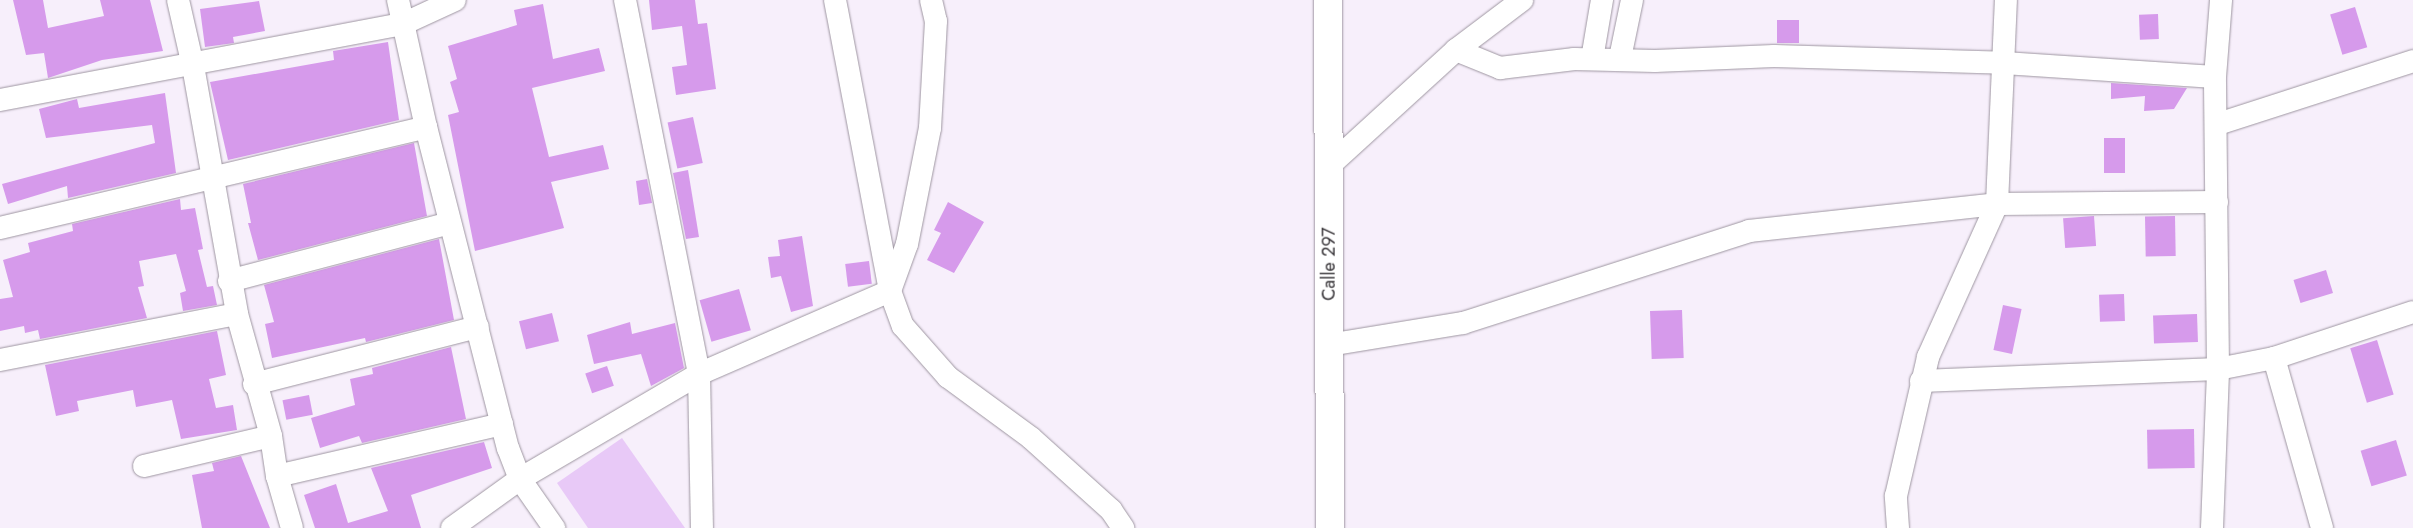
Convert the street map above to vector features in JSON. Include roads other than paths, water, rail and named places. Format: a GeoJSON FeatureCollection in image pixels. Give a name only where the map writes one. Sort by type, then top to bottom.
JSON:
{"type":"FeatureCollection","features":[{"type":"Feature","properties":{"kind":"street"},"geometry":{"type":"LineString","coordinates":[[178,0],[193,66],[214,179],[229,281],[236,314],[254,384],[272,436],[277,476],[292,528]]}},
{"type":"Feature","properties":{"kind":"street"},"geometry":{"type":"LineString","coordinates":[[398,0],[426,127],[502,424],[520,479],[554,528]]}},
{"type":"Feature","properties":{"kind":"street"},"geometry":{"type":"LineString","coordinates":[[0,100],[193,66],[403,24],[455,0]]}},
{"type":"Feature","properties":{"kind":"street"},"geometry":{"type":"LineString","coordinates":[[626,0],[699,374],[702,528]]}},
{"type":"Feature","properties":{"kind":"street"},"geometry":{"type":"LineString","coordinates":[[835,0],[890,291],[904,326],[948,377],[1031,438],[1111,510],[1123,528]]}},
{"type":"Feature","properties":{"kind":"street"},"geometry":{"type":"LineString","coordinates":[[452,528],[520,479],[699,374],[890,291],[907,244],[930,128],[936,21],[931,0]]}},
{"type":"Feature","properties":{"kind":"street","name":"Calle 297"},"geometry":{"type":"LineString","coordinates":[[1328,0],[1330,528]]}},
{"type":"Feature","properties":{"kind":"street"},"geometry":{"type":"LineString","coordinates":[[1329,166],[1456,50],[1522,0]]}},
{"type":"Feature","properties":{"kind":"street"},"geometry":{"type":"LineString","coordinates":[[1592,59],[1602,0]]}},
{"type":"Feature","properties":{"kind":"street"},"geometry":{"type":"LineString","coordinates":[[1620,58],[1632,0]]}},
{"type":"Feature","properties":{"kind":"street"},"geometry":{"type":"LineString","coordinates":[[1898,528],[1896,496],[1921,381],[1997,204],[2006,0]]}},
{"type":"Feature","properties":{"kind":"street"},"geometry":{"type":"LineString","coordinates":[[2212,528],[2218,369],[2218,124],[2215,77],[2221,0]]}},
{"type":"Feature","properties":{"kind":"street"},"geometry":{"type":"LineString","coordinates":[[1456,50],[1500,68],[1592,59],[1620,58],[1655,62],[1774,56],[2004,63],[2215,77]]}},
{"type":"Feature","properties":{"kind":"street"},"geometry":{"type":"LineString","coordinates":[[2218,124],[2413,61]]}},
{"type":"Feature","properties":{"kind":"street"},"geometry":{"type":"LineString","coordinates":[[0,228],[214,179],[426,127]]}},
{"type":"Feature","properties":{"kind":"street"},"geometry":{"type":"LineString","coordinates":[[1328,345],[1463,323],[1749,231],[1997,204],[2217,202]]}},
{"type":"Feature","properties":{"kind":"street"},"geometry":{"type":"LineString","coordinates":[[229,281],[450,222]]}},
{"type":"Feature","properties":{"kind":"street"},"geometry":{"type":"LineString","coordinates":[[1921,381],[2218,369],[2274,358],[2413,312]]}},
{"type":"Feature","properties":{"kind":"street"},"geometry":{"type":"LineString","coordinates":[[0,360],[236,314]]}},
{"type":"Feature","properties":{"kind":"street"},"geometry":{"type":"LineString","coordinates":[[254,384],[478,327]]}},
{"type":"Feature","properties":{"kind":"street"},"geometry":{"type":"LineString","coordinates":[[2274,358],[2322,528]]}},
{"type":"Feature","properties":{"kind":"street"},"geometry":{"type":"LineString","coordinates":[[277,476],[502,424]]}},
{"type":"Feature","properties":{"kind":"street"},"geometry":{"type":"LineString","coordinates":[[144,466],[272,436]]}}]}
